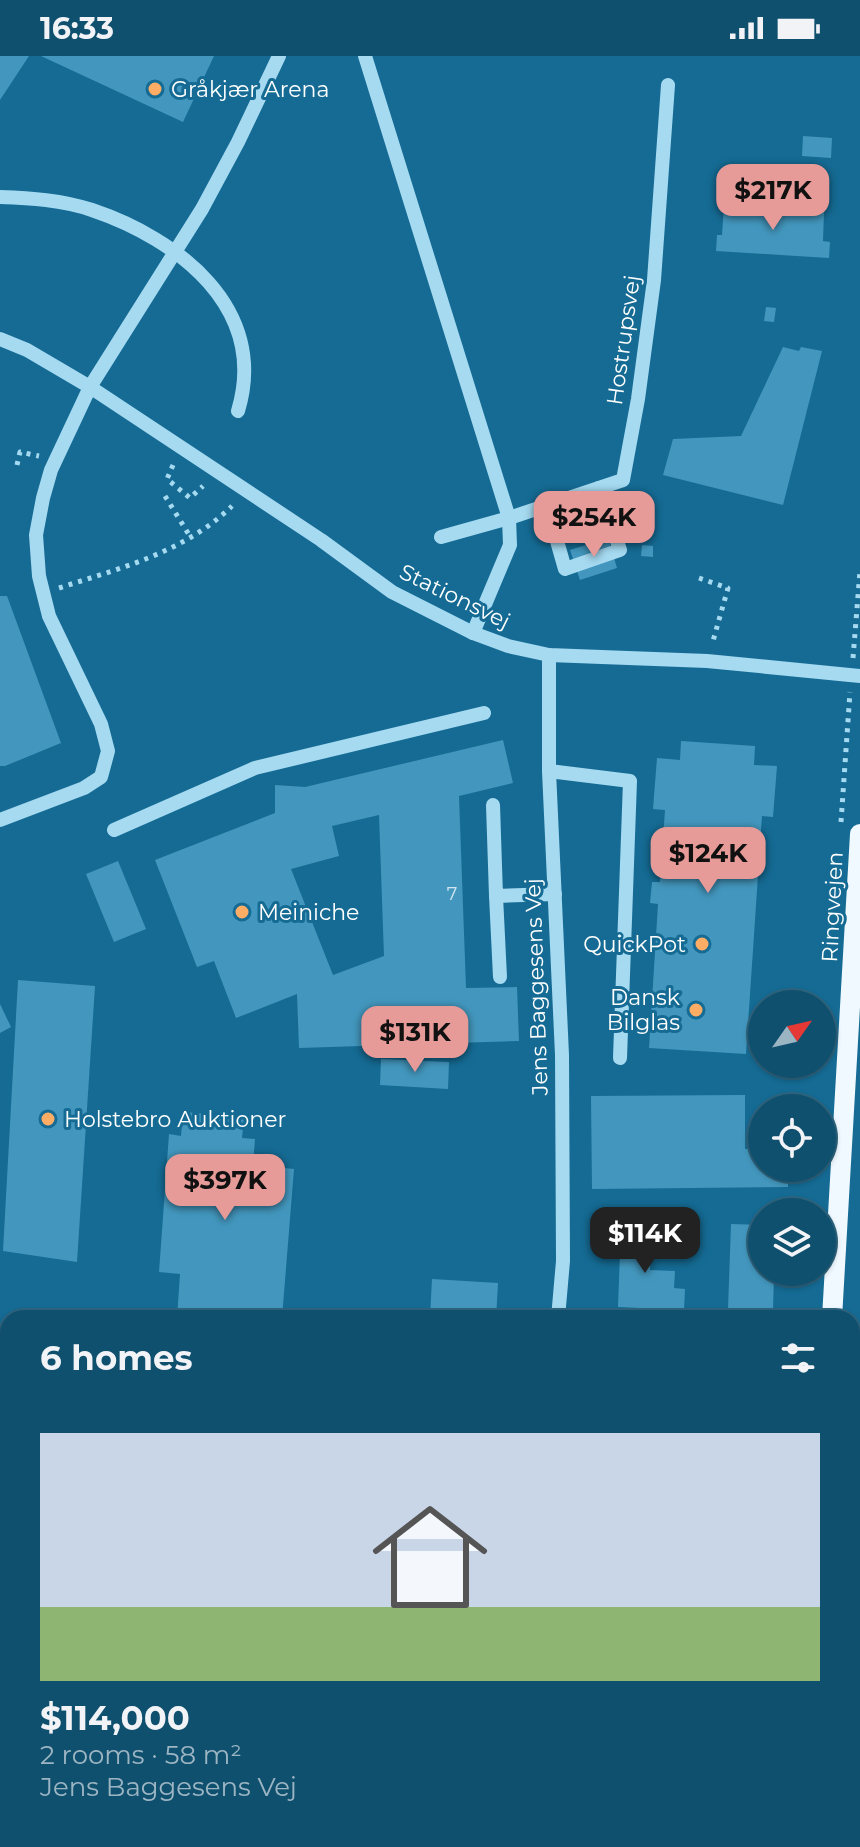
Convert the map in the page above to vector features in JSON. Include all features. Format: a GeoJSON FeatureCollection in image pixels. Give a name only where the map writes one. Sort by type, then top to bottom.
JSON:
{"type":"FeatureCollection","features":[{"type":"Feature","properties":{"kind":"main road","name":"Ringvejen"},"geometry":{"type":"LineString","coordinates":[[832,1310],[860,834]]}},
{"type":"Feature","properties":{"kind":"street"},"geometry":{"type":"LineString","coordinates":[[0,820],[84,788],[101,777],[108,751],[101,724],[49,616],[39,576],[36,535],[43,498],[51,470],[90,387],[202,209],[279,56]]}},
{"type":"Feature","properties":{"kind":"street"},"geometry":{"type":"LineString","coordinates":[[365,56],[509,518],[510,545],[473,633]]}},
{"type":"Feature","properties":{"kind":"street","name":"Hostrupsvej"},"geometry":{"type":"LineString","coordinates":[[441,537],[623,480],[638,399],[654,280],[668,85]]}},
{"type":"Feature","properties":{"kind":"street"},"geometry":{"type":"LineString","coordinates":[[0,197],[57,202],[92,210],[125,223],[175,252],[202,273],[232,313],[244,359],[245,376],[238,411]]}},
{"type":"Feature","properties":{"kind":"street","name":"Stationsvej"},"geometry":{"type":"LineString","coordinates":[[0,339],[27,350],[90,387],[321,540],[392,592],[473,633],[508,646],[549,655],[707,661],[860,676]]}},
{"type":"Feature","properties":{"kind":"street"},"geometry":{"type":"LineString","coordinates":[[547,506],[565,569],[620,550],[599,488]]}},
{"type":"Feature","properties":{"kind":"street","name":"Jens Baggesens Vej"},"geometry":{"type":"LineString","coordinates":[[549,655],[549,771],[562,1055],[563,1261],[559,1310]]}},
{"type":"Feature","properties":{"kind":"street"},"geometry":{"type":"LineString","coordinates":[[114,830],[255,768],[484,713]]}},
{"type":"Feature","properties":{"kind":"street"},"geometry":{"type":"LineString","coordinates":[[549,771],[630,781],[620,1058]]}},
{"type":"Feature","properties":{"kind":"street"},"geometry":{"type":"LineString","coordinates":[[493,805],[500,977]]}},
{"type":"Feature","properties":{"kind":"street"},"geometry":{"type":"LineString","coordinates":[[496,896],[555,894]]}},
{"type":"Feature","properties":{"kind":"path"},"geometry":{"type":"LineString","coordinates":[[43,593],[145,561],[191,538],[224,514],[247,491]]}},
{"type":"Feature","properties":{"kind":"path"},"geometry":{"type":"LineString","coordinates":[[165,496],[191,538]]}},
{"type":"Feature","properties":{"kind":"path"},"geometry":{"type":"LineString","coordinates":[[699,578],[728,588],[707,661]]}},
{"type":"Feature","properties":{"kind":"building"},"geometry":{"type":"Polygon","coordinates":[[[0,56],[29,56],[0,100],[0,56]]]}},
{"type":"Feature","properties":{"kind":"building","name":"Gråkjær Arena"},"geometry":{"type":"Polygon","coordinates":[[[41,56],[214,56],[183,122],[41,56]]]}},
{"type":"Feature","properties":{"kind":"building"},"geometry":{"type":"Polygon","coordinates":[[[803,136],[832,138],[831,158],[802,156],[803,136]]]}},
{"type":"Feature","properties":{"kind":"building"},"geometry":{"type":"Polygon","coordinates":[[[724,206],[824,212],[823,241],[830,242],[829,258],[716,251],[717,235],[722,235],[724,206]]]}},
{"type":"Feature","properties":{"kind":"building"},"geometry":{"type":"Polygon","coordinates":[[[766,307],[776,308],[774,322],[764,321],[766,307]]]}},
{"type":"Feature","properties":{"kind":"building"},"geometry":{"type":"Polygon","coordinates":[[[783,347],[822,351],[783,505],[663,475],[673,439],[741,436],[783,347]]]}},
{"type":"Feature","properties":{"kind":"building"},"geometry":{"type":"Polygon","coordinates":[[[608,538],[617,568],[580,580],[570,550],[608,538]]]}},
{"type":"Feature","properties":{"kind":"building"},"geometry":{"type":"Polygon","coordinates":[[[642,545],[653,546],[653,557],[641,556],[642,545]]]}},
{"type":"Feature","properties":{"kind":"building"},"geometry":{"type":"Polygon","coordinates":[[[0,596],[7,596],[61,743],[5,766],[0,766],[0,596]]]}},
{"type":"Feature","properties":{"kind":"building","name":"Meiniche"},"geometry":{"type":"Polygon","coordinates":[[[503,740],[513,783],[459,796],[466,988],[517,987],[519,1041],[299,1048],[297,994],[236,1018],[214,961],[197,967],[155,860],[275,813],[275,785],[305,787],[503,740]],[[379,815],[332,826],[339,856],[291,869],[333,975],[384,956],[379,815]]]}},
{"type":"Feature","properties":{"kind":"building"},"geometry":{"type":"Polygon","coordinates":[[[681,741],[755,746],[754,765],[777,766],[773,817],[762,816],[746,1054],[649,1048],[658,904],[650,903],[652,882],[660,882],[665,810],[653,809],[657,758],[680,760],[681,741]]]}},
{"type":"Feature","properties":{"kind":"building"},"geometry":{"type":"Polygon","coordinates":[[[118,861],[146,929],[114,942],[86,874],[118,861]]]}},
{"type":"Feature","properties":{"kind":"building","name":"Holstebro Auktioner"},"geometry":{"type":"Polygon","coordinates":[[[18,980],[95,986],[77,1262],[3,1251],[18,980]]]}},
{"type":"Feature","properties":{"kind":"building"},"geometry":{"type":"Polygon","coordinates":[[[0,1004],[11,1027],[0,1033],[0,1004]]]}},
{"type":"Feature","properties":{"kind":"building"},"geometry":{"type":"Polygon","coordinates":[[[381,1059],[449,1062],[448,1089],[380,1085],[381,1059]]]}},
{"type":"Feature","properties":{"kind":"building"},"geometry":{"type":"Polygon","coordinates":[[[745,1095],[748,1182],[788,1182],[788,1187],[592,1189],[591,1096],[745,1095]]]}},
{"type":"Feature","properties":{"kind":"building"},"geometry":{"type":"Polygon","coordinates":[[[183,1112],[244,1117],[242,1138],[255,1139],[253,1165],[294,1169],[283,1310],[178,1310],[180,1274],[159,1272],[169,1134],[181,1136],[183,1112]]]}},
{"type":"Feature","properties":{"kind":"building"},"geometry":{"type":"Polygon","coordinates":[[[731,1224],[748,1225],[748,1286],[774,1286],[773,1310],[728,1309],[731,1224]]]}},
{"type":"Feature","properties":{"kind":"building"},"geometry":{"type":"Polygon","coordinates":[[[621,1226],[652,1227],[650,1270],[675,1271],[674,1288],[685,1289],[684,1310],[618,1307],[621,1226]]]}},
{"type":"Feature","properties":{"kind":"building"},"geometry":{"type":"Polygon","coordinates":[[[432,1279],[498,1283],[496,1310],[430,1310],[432,1279]]]}},
{"type":"Feature","properties":{"kind":"place","name":"Gråkjær Arena"},"geometry":{"type":"Point","coordinates":[155,89]}},
{"type":"Feature","properties":{"kind":"place","name":"Meiniche"},"geometry":{"type":"Point","coordinates":[242,912]}},
{"type":"Feature","properties":{"kind":"place","name":"QuickPot"},"geometry":{"type":"Point","coordinates":[702,944]}},
{"type":"Feature","properties":{"kind":"place","name":"Dansk Bilglas"},"geometry":{"type":"Point","coordinates":[696,1010]}},
{"type":"Feature","properties":{"kind":"place","name":"Holstebro Auktioner"},"geometry":{"type":"Point","coordinates":[48,1119]}}]}
